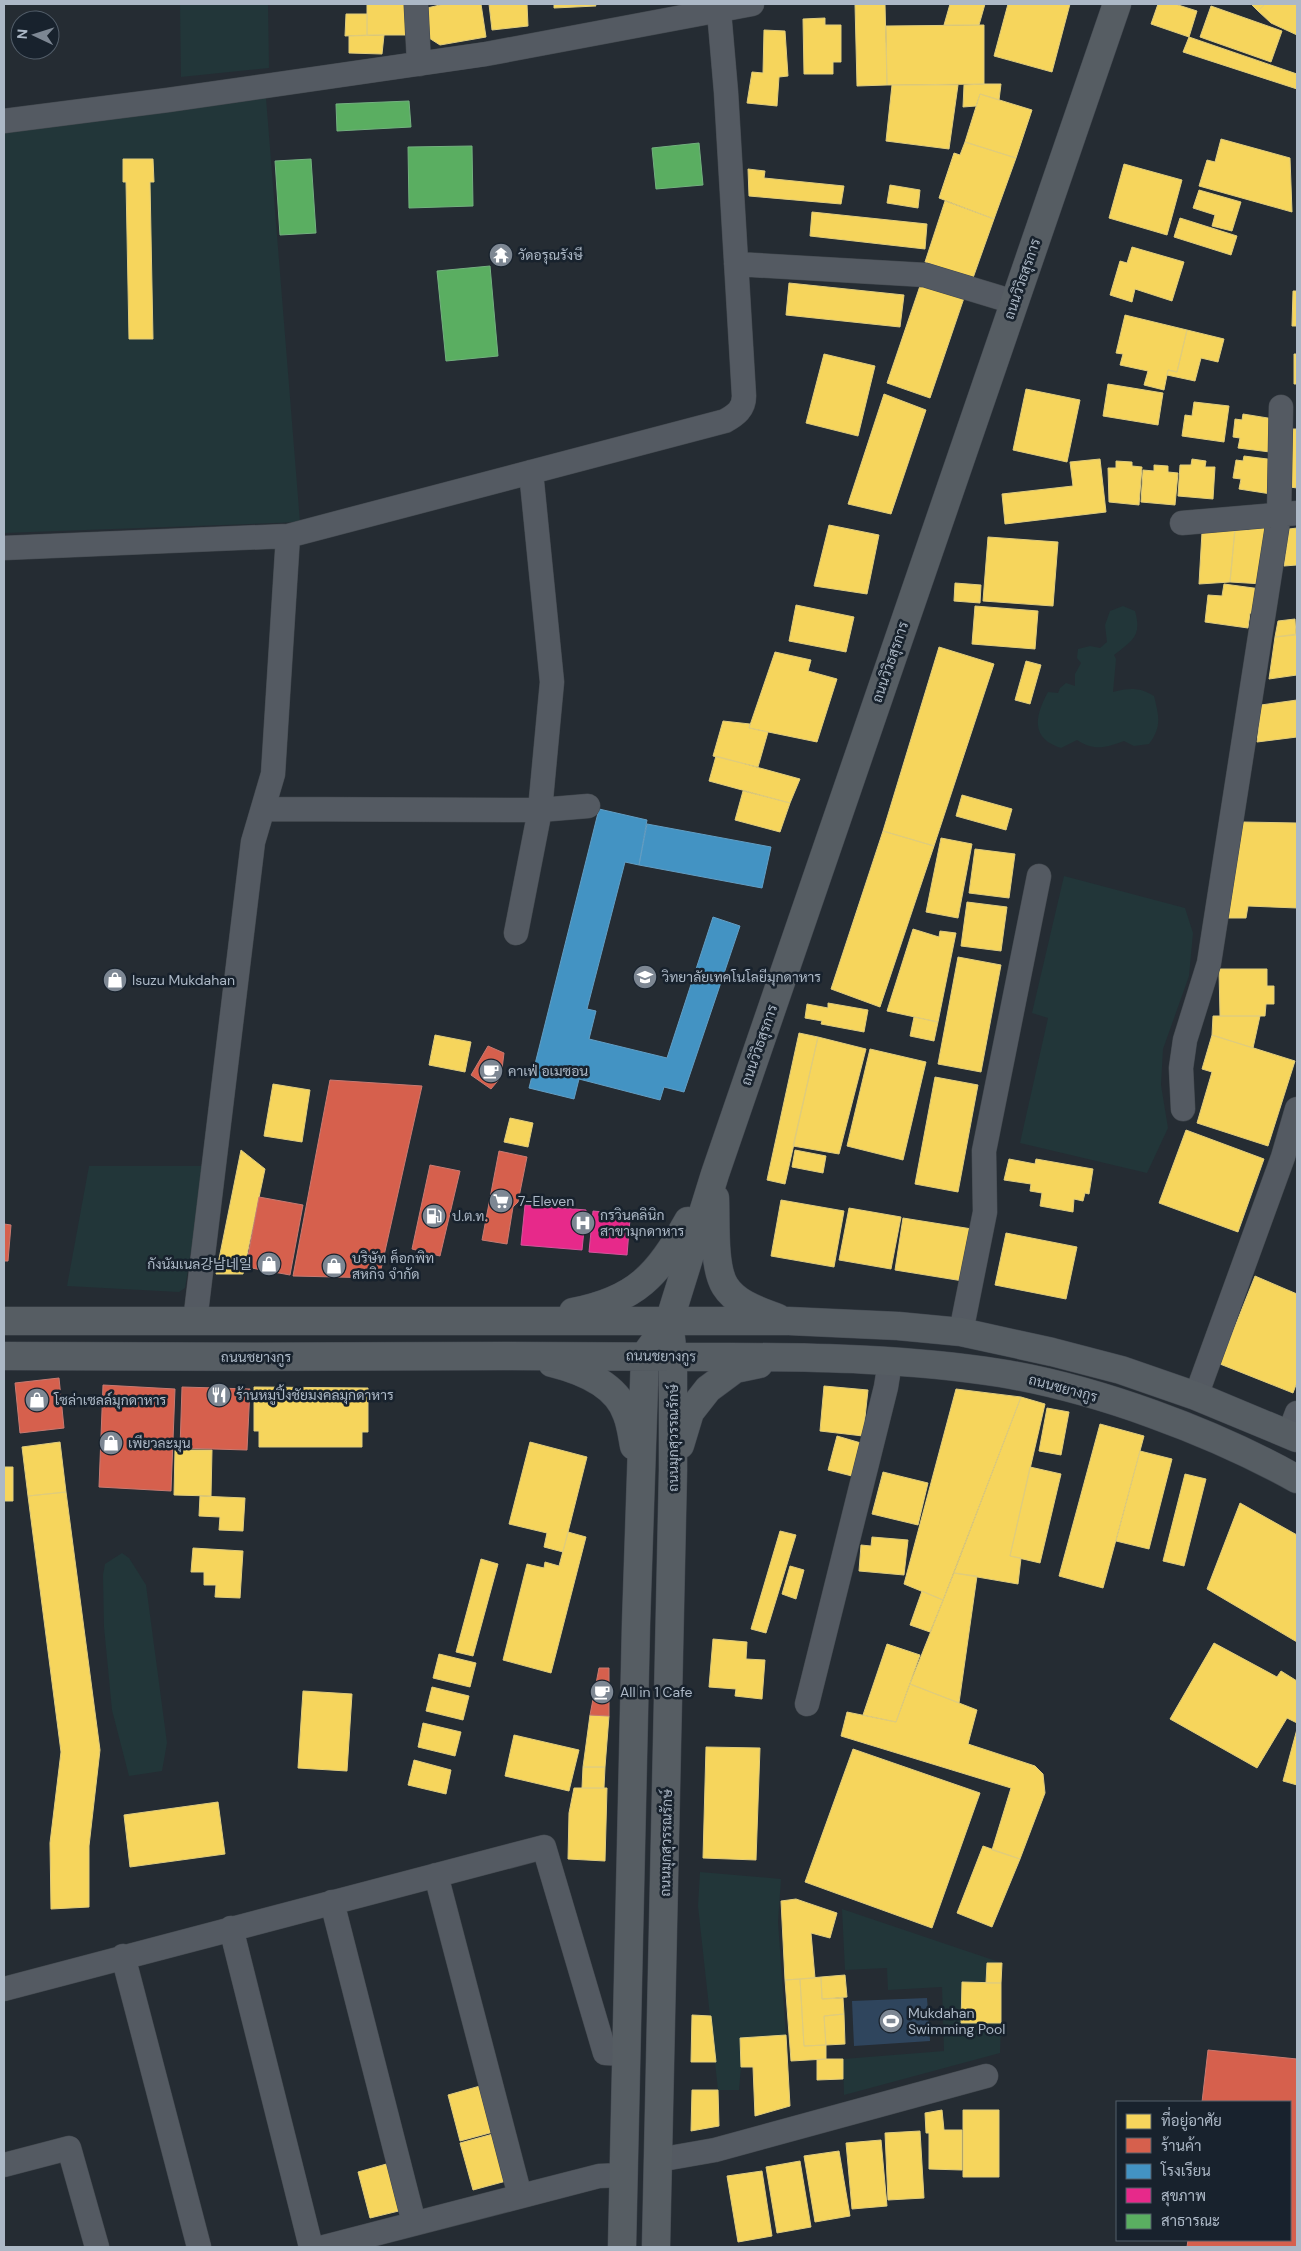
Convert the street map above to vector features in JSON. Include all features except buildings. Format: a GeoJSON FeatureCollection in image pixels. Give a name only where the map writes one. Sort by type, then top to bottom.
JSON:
{"type":"FeatureCollection","features":[{"type":"Feature","properties":{"kind":"main road","name":"ถนนวิวิธสุรการ"},"geometry":{"type":"LineString","coordinates":[[669,1322],[715,1174],[1117,4]]}},
{"type":"Feature","properties":{"kind":"main road"},"geometry":{"type":"LineString","coordinates":[[715,1174],[716,1256],[725,1286],[740,1301],[758,1311],[789,1321]]}},
{"type":"Feature","properties":{"kind":"main road"},"geometry":{"type":"LineString","coordinates":[[518,1322],[592,1308],[625,1296],[654,1274],[671,1252],[715,1174]]}},
{"type":"Feature","properties":{"kind":"main road"},"geometry":{"type":"LineString","coordinates":[[4,1321],[789,1321],[898,1326],[961,1332],[1052,1352],[1121,1370],[1294,1428]]}},
{"type":"Feature","properties":{"kind":"main road"},"geometry":{"type":"LineString","coordinates":[[645,1355],[669,1322]]}},
{"type":"Feature","properties":{"kind":"main road","name":"ถนนมุกสุวรรณรักษ์"},"geometry":{"type":"LineString","coordinates":[[656,2247],[673,1470],[673,1356],[669,1322]]}},
{"type":"Feature","properties":{"kind":"main road","name":"ถนนมุกสุวรรณรักษ์"},"geometry":{"type":"LineString","coordinates":[[622,2247],[645,1355]]}},
{"type":"Feature","properties":{"kind":"main road","name":"ถนนชยางกูร"},"geometry":{"type":"LineString","coordinates":[[4,1356],[645,1355],[790,1357],[890,1362],[999,1373],[1044,1382],[1110,1400],[1184,1426],[1297,1479]]}},
{"type":"Feature","properties":{"kind":"main road"},"geometry":{"type":"LineString","coordinates":[[522,1356],[567,1367],[593,1377],[613,1394],[627,1413],[641,1474]]}},
{"type":"Feature","properties":{"kind":"main road"},"geometry":{"type":"LineString","coordinates":[[673,1470],[690,1412],[708,1389],[735,1369],[790,1357]]}},
{"type":"Feature","properties":{"kind":"main road"},"geometry":{"type":"LineString","coordinates":[[632,1842],[666,1843]]}},
{"type":"Feature","properties":{"kind":"street"},"geometry":{"type":"LineString","coordinates":[[416,4],[419,64]]}},
{"type":"Feature","properties":{"kind":"street"},"geometry":{"type":"LineString","coordinates":[[4,121],[168,100],[419,64],[718,11],[746,4]]}},
{"type":"Feature","properties":{"kind":"street"},"geometry":{"type":"LineString","coordinates":[[4,548],[288,536],[725,421],[740,410],[744,396],[726,92],[718,11]]}},
{"type":"Feature","properties":{"kind":"street"},"geometry":{"type":"LineString","coordinates":[[736,264],[925,275],[1014,302]]}},
{"type":"Feature","properties":{"kind":"street"},"geometry":{"type":"LineString","coordinates":[[1182,1109],[1181,1068],[1185,1040],[1209,963],[1288,514],[1281,407]]}},
{"type":"Feature","properties":{"kind":"street"},"geometry":{"type":"LineString","coordinates":[[516,933],[540,810],[552,682],[531,472]]}},
{"type":"Feature","properties":{"kind":"street"},"geometry":{"type":"LineString","coordinates":[[1182,523],[1288,514]]}},
{"type":"Feature","properties":{"kind":"street"},"geometry":{"type":"LineString","coordinates":[[195,1321],[253,842],[273,774],[288,536]]}},
{"type":"Feature","properties":{"kind":"street"},"geometry":{"type":"LineString","coordinates":[[263,809],[540,810],[588,806]]}},
{"type":"Feature","properties":{"kind":"street"},"geometry":{"type":"LineString","coordinates":[[961,1332],[984,1212],[984,1151],[1039,876]]}},
{"type":"Feature","properties":{"kind":"street"},"geometry":{"type":"LineString","coordinates":[[1196,1396],[1283,1156],[1297,1109]]}},
{"type":"Feature","properties":{"kind":"street"},"geometry":{"type":"LineString","coordinates":[[807,1704],[886,1387],[890,1362]]}},
{"type":"Feature","properties":{"kind":"street"},"geometry":{"type":"LineString","coordinates":[[4,1989],[123,1956],[544,1847],[605,2053],[627,2054]]}},
{"type":"Feature","properties":{"kind":"street"},"geometry":{"type":"LineString","coordinates":[[436,1875],[520,2196]]}},
{"type":"Feature","properties":{"kind":"street"},"geometry":{"type":"LineString","coordinates":[[332,1902],[414,2223]]}},
{"type":"Feature","properties":{"kind":"street"},"geometry":{"type":"LineString","coordinates":[[231,1928],[310,2247]]}},
{"type":"Feature","properties":{"kind":"street"},"geometry":{"type":"LineString","coordinates":[[123,1956],[199,2247]]}},
{"type":"Feature","properties":{"kind":"street"},"geometry":{"type":"LineString","coordinates":[[658,2160],[715,2150],[986,2076]]}},
{"type":"Feature","properties":{"kind":"street"},"geometry":{"type":"LineString","coordinates":[[4,2165],[69,2148],[96,2247]]}},
{"type":"Feature","properties":{"kind":"street"},"geometry":{"type":"LineString","coordinates":[[324,2247],[599,2176],[624,2175]]}},
{"type":"Feature","properties":{"kind":"green space"},"geometry":{"type":"Polygon","coordinates":[[[180,4],[268,4],[269,68],[181,77],[180,4]]]}},
{"type":"Feature","properties":{"kind":"green space"},"geometry":{"type":"Polygon","coordinates":[[[266,98],[300,522],[4,533],[4,132],[266,98]]]}},
{"type":"Feature","properties":{"kind":"green space"},"geometry":{"type":"Polygon","coordinates":[[[1123,606],[1135,611],[1137,626],[1131,641],[1114,655],[1116,659],[1113,692],[1134,689],[1154,696],[1158,726],[1153,738],[1149,744],[1134,746],[1124,741],[1100,747],[1089,746],[1077,740],[1061,748],[1051,744],[1044,738],[1038,725],[1040,709],[1048,692],[1058,693],[1060,688],[1066,683],[1075,686],[1075,674],[1081,663],[1077,658],[1078,649],[1090,646],[1100,648],[1107,642],[1105,625],[1110,611],[1123,606]]]}},
{"type":"Feature","properties":{"kind":"green space"},"geometry":{"type":"Polygon","coordinates":[[[1064,876],[1185,908],[1193,933],[1189,976],[1163,1049],[1161,1085],[1168,1128],[1147,1173],[1020,1143],[1048,1018],[1032,1013],[1064,876]]]}},
{"type":"Feature","properties":{"kind":"green space"},"geometry":{"type":"Polygon","coordinates":[[[89,1166],[205,1166],[185,1288],[179,1292],[67,1286],[89,1166]]]}},
{"type":"Feature","properties":{"kind":"green space"},"geometry":{"type":"Polygon","coordinates":[[[122,1553],[129,1558],[146,1585],[167,1743],[162,1771],[129,1776],[112,1710],[104,1627],[103,1575],[105,1564],[122,1553]]]}},
{"type":"Feature","properties":{"kind":"green space"},"geometry":{"type":"Polygon","coordinates":[[[700,1872],[781,1879],[778,1922],[786,2035],[740,2038],[741,2067],[739,2090],[718,2090],[698,1906],[700,1872]]]}},
{"type":"Feature","properties":{"kind":"green space"},"geometry":{"type":"Polygon","coordinates":[[[842,1909],[1002,1963],[987,1963],[986,1983],[962,1983],[961,2022],[1001,2023],[1000,2053],[844,2095],[843,2059],[944,2051],[942,1987],[888,1990],[887,1968],[845,1970],[842,1909]]]}},
{"type":"Feature","properties":{"kind":"water","name":"Mukdahan Swimming Pool"},"geometry":{"type":"Polygon","coordinates":[[[927,1998],[930,2041],[854,2046],[852,2001],[927,1998]]]}},
{"type":"Feature","properties":{"kind":"place","name":"วัดอรุณรังษี"},"geometry":{"type":"Point","coordinates":[501,255]}},
{"type":"Feature","properties":{"kind":"place","name":"วิทยาลัยเทคโนโลยีมุกดาหาร"},"geometry":{"type":"Point","coordinates":[645,977]}},
{"type":"Feature","properties":{"kind":"place","name":"Isuzu Mukdahan"},"geometry":{"type":"Point","coordinates":[115,980]}},
{"type":"Feature","properties":{"kind":"place","name":"คาเฟ่ อเมซอน"},"geometry":{"type":"Point","coordinates":[491,1071]}},
{"type":"Feature","properties":{"kind":"place","name":"7-Eleven"},"geometry":{"type":"Point","coordinates":[501,1201]}},
{"type":"Feature","properties":{"kind":"place","name":"ป.ต.ท."},"geometry":{"type":"Point","coordinates":[434,1216]}},
{"type":"Feature","properties":{"kind":"place","name":"กรวินคลินิก สาขามุกดาหาร"},"geometry":{"type":"Point","coordinates":[583,1223]}},
{"type":"Feature","properties":{"kind":"place","name":"กังนัมเนล강남네일"},"geometry":{"type":"Point","coordinates":[269,1264]}},
{"type":"Feature","properties":{"kind":"place","name":"บริษัท ค็อกพิท สหกิจ จำกัด"},"geometry":{"type":"Point","coordinates":[334,1266]}},
{"type":"Feature","properties":{"kind":"place","name":"ร้านหมูปิ้งชัยมงคลมุกดาหาร"},"geometry":{"type":"Point","coordinates":[219,1395]}},
{"type":"Feature","properties":{"kind":"place","name":"โซล่าเซลล์มุกดาหาร"},"geometry":{"type":"Point","coordinates":[37,1400]}},
{"type":"Feature","properties":{"kind":"place","name":"เพียวละมุน"},"geometry":{"type":"Point","coordinates":[111,1443]}},
{"type":"Feature","properties":{"kind":"place","name":"All in 1 Cafe"},"geometry":{"type":"Point","coordinates":[602,1692]}},
{"type":"Feature","properties":{"kind":"place","name":"Mukdahan Swimming Pool"},"geometry":{"type":"Point","coordinates":[891,2021]}}]}
